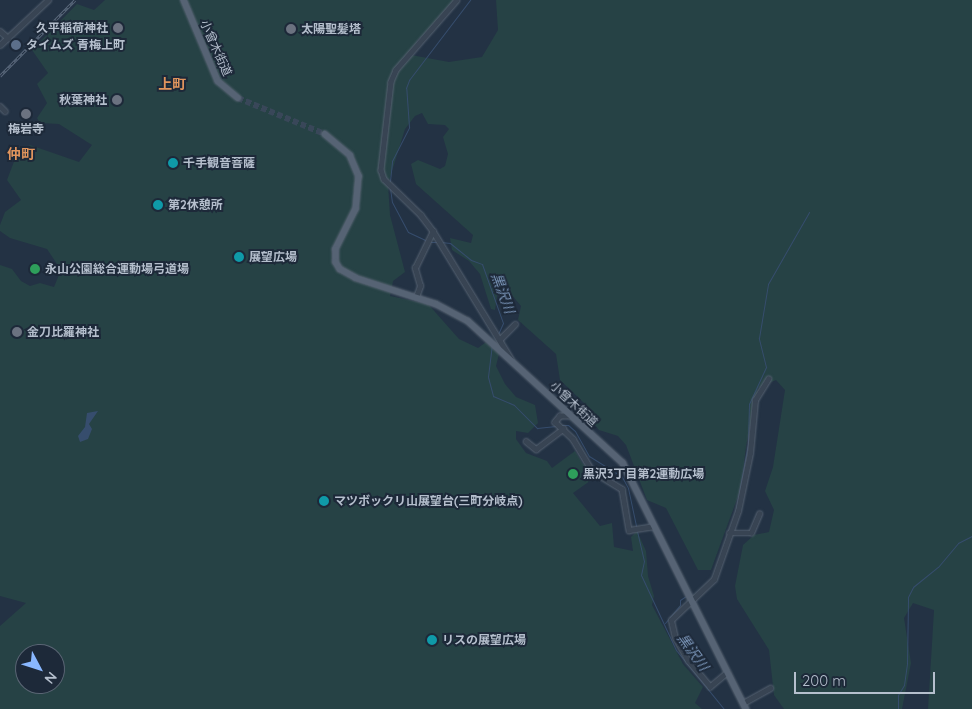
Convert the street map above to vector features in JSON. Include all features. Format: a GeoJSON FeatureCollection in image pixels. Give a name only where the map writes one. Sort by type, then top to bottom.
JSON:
{"type":"FeatureCollection","features":[{"type":"Feature","properties":{"kind":"main road","name":"小曾木街道"},"geometry":{"type":"LineString","coordinates":[[184,0],[218,81],[238,98]]}},
{"type":"Feature","properties":{"kind":"main road","name":"小曾木街道"},"geometry":{"type":"LineString","coordinates":[[325,134],[340,144],[356,167],[359,196],[336,249],[340,269],[356,278],[416,297],[455,313],[492,342],[623,463],[744,706]]}},
{"type":"Feature","properties":{"kind":"street"},"geometry":{"type":"LineString","coordinates":[[0,45],[48,0]]}},
{"type":"Feature","properties":{"kind":"street"},"geometry":{"type":"LineString","coordinates":[[457,0],[396,70],[380,161],[381,170],[387,182],[421,215],[433,231],[512,360]]}},
{"type":"Feature","properties":{"kind":"street"},"geometry":{"type":"LineString","coordinates":[[0,31],[8,38]]}},
{"type":"Feature","properties":{"kind":"street"},"geometry":{"type":"LineString","coordinates":[[0,106],[5,111]]}},
{"type":"Feature","properties":{"kind":"street"},"geometry":{"type":"LineString","coordinates":[[416,297],[420,286],[415,268],[433,231]]}},
{"type":"Feature","properties":{"kind":"street"},"geometry":{"type":"LineString","coordinates":[[499,338],[515,324]]}},
{"type":"Feature","properties":{"kind":"street"},"geometry":{"type":"LineString","coordinates":[[728,672],[710,687],[688,661],[675,638],[672,620],[690,597],[714,579],[738,511],[750,453],[755,400],[768,379]]}},
{"type":"Feature","properties":{"kind":"street"},"geometry":{"type":"LineString","coordinates":[[573,416],[560,416],[557,423],[563,428],[588,466],[622,489],[629,530],[653,526]]}},
{"type":"Feature","properties":{"kind":"street"},"geometry":{"type":"LineString","coordinates":[[526,441],[536,449],[563,428]]}},
{"type":"Feature","properties":{"kind":"street"},"geometry":{"type":"LineString","coordinates":[[729,533],[751,533],[759,514]]}},
{"type":"Feature","properties":{"kind":"street"},"geometry":{"type":"LineString","coordinates":[[744,706],[770,688]]}},
{"type":"Feature","properties":{"kind":"green space"},"geometry":{"type":"Polygon","coordinates":[[[105,0],[454,0],[439,26],[418,39],[411,55],[449,62],[482,57],[498,30],[496,0],[972,0],[972,709],[928,709],[934,610],[913,603],[904,618],[911,663],[902,709],[784,709],[774,695],[769,650],[737,599],[735,586],[743,545],[754,535],[769,532],[774,510],[765,491],[773,467],[785,390],[776,380],[758,388],[746,446],[741,488],[711,570],[698,570],[666,508],[647,500],[626,445],[618,436],[599,430],[584,412],[585,404],[560,380],[556,354],[518,320],[521,306],[505,287],[497,296],[495,310],[491,309],[480,274],[469,261],[452,250],[450,238],[471,243],[473,235],[416,184],[411,164],[418,160],[440,169],[445,166],[448,154],[443,137],[449,129],[445,125],[428,124],[422,113],[415,116],[405,129],[388,184],[390,215],[405,272],[393,281],[390,296],[428,304],[459,339],[478,348],[486,342],[499,354],[496,366],[505,384],[516,397],[535,405],[538,423],[528,433],[516,431],[516,439],[526,453],[547,461],[552,468],[575,451],[583,464],[597,476],[573,493],[600,526],[612,523],[614,547],[633,551],[631,537],[637,531],[646,551],[648,576],[654,596],[652,605],[683,664],[703,687],[695,703],[702,709],[0,709],[0,626],[26,603],[0,596],[0,265],[12,269],[21,281],[30,286],[40,283],[54,287],[61,270],[47,249],[10,238],[0,231],[0,225],[5,212],[21,200],[7,180],[18,151],[30,145],[79,162],[92,145],[59,124],[40,123],[37,118],[47,103],[37,84],[48,73],[32,50],[77,4],[94,10],[105,0]]]}},
{"type":"Feature","properties":{"kind":"water"},"geometry":{"type":"Polygon","coordinates":[[[98,411],[89,424],[92,429],[88,439],[80,442],[78,436],[85,427],[87,413],[98,411]]]}},
{"type":"Feature","properties":{"kind":"waterway","name":"黒沢川"},"geometry":{"type":"LineString","coordinates":[[390,181],[392,161],[409,127],[406,88],[409,80],[470,0]]}},
{"type":"Feature","properties":{"kind":"waterway","name":"黒沢川"},"geometry":{"type":"LineString","coordinates":[[390,188],[392,202],[408,232],[425,240]]}},
{"type":"Feature","properties":{"kind":"waterway"},"geometry":{"type":"LineString","coordinates":[[717,565],[735,514],[748,444],[749,404],[766,367],[759,338],[768,284],[809,212]]}},
{"type":"Feature","properties":{"kind":"waterway","name":"黒沢川"},"geometry":{"type":"LineString","coordinates":[[429,242],[437,242]]}},
{"type":"Feature","properties":{"kind":"waterway","name":"黒沢川"},"geometry":{"type":"LineString","coordinates":[[441,242],[450,243],[471,260],[482,264],[503,323],[498,334]]}},
{"type":"Feature","properties":{"kind":"waterway","name":"黒沢川"},"geometry":{"type":"LineString","coordinates":[[492,344],[488,377],[493,396],[514,405],[537,428],[556,426]]}},
{"type":"Feature","properties":{"kind":"waterway","name":"黒沢川"},"geometry":{"type":"LineString","coordinates":[[562,425],[568,425],[575,431],[589,456],[622,477],[628,488],[636,527]]}},
{"type":"Feature","properties":{"kind":"waterway","name":"黒沢川"},"geometry":{"type":"LineString","coordinates":[[637,531],[644,561],[641,575],[676,650],[724,709]]}},
{"type":"Feature","properties":{"kind":"waterway"},"geometry":{"type":"LineString","coordinates":[[898,709],[898,695],[904,685],[907,664],[908,597],[913,587],[938,567],[958,543],[972,536]]}},
{"type":"Feature","properties":{"kind":"waterway"},"geometry":{"type":"LineString","coordinates":[[665,623],[680,605],[680,600],[686,596]]}},
{"type":"Feature","properties":{"kind":"tunnel"},"geometry":{"type":"LineString","coordinates":[[238,98],[325,134]]}},
{"type":"Feature","properties":{"kind":"railway"},"geometry":{"type":"LineString","coordinates":[[0,76],[75,0]]}},
{"type":"Feature","properties":{"kind":"place","name":"久平稲荷神社"},"geometry":{"type":"Point","coordinates":[118,28]}},
{"type":"Feature","properties":{"kind":"place","name":"太陽聖髪塔"},"geometry":{"type":"Point","coordinates":[291,29]}},
{"type":"Feature","properties":{"kind":"place","name":"タイムズ 青梅上町"},"geometry":{"type":"Point","coordinates":[16,45]}},
{"type":"Feature","properties":{"kind":"place","name":"秋葉神社"},"geometry":{"type":"Point","coordinates":[117,100]}},
{"type":"Feature","properties":{"kind":"place","name":"梅岩寺"},"geometry":{"type":"Point","coordinates":[26,114]}},
{"type":"Feature","properties":{"kind":"place","name":"千手観音菩薩"},"geometry":{"type":"Point","coordinates":[173,163]}},
{"type":"Feature","properties":{"kind":"place","name":"第2休憩所"},"geometry":{"type":"Point","coordinates":[158,205]}},
{"type":"Feature","properties":{"kind":"place","name":"展望広場"},"geometry":{"type":"Point","coordinates":[239,257]}},
{"type":"Feature","properties":{"kind":"place","name":"永山公園総合運動場弓道場"},"geometry":{"type":"Point","coordinates":[35,269]}},
{"type":"Feature","properties":{"kind":"place","name":"金刀比羅神社"},"geometry":{"type":"Point","coordinates":[17,332]}},
{"type":"Feature","properties":{"kind":"place","name":"黒沢3丁目第2運動広場"},"geometry":{"type":"Point","coordinates":[573,474]}},
{"type":"Feature","properties":{"kind":"place","name":"マツボックリ山展望台(三町分岐点)"},"geometry":{"type":"Point","coordinates":[324,501]}},
{"type":"Feature","properties":{"kind":"place","name":"リスの展望広場"},"geometry":{"type":"Point","coordinates":[432,640]}},
{"type":"Feature","properties":{"kind":"district","name":"上町"},"geometry":{"type":"Point","coordinates":[172,84]}},
{"type":"Feature","properties":{"kind":"district","name":"仲町"},"geometry":{"type":"Point","coordinates":[21,154]}}]}
